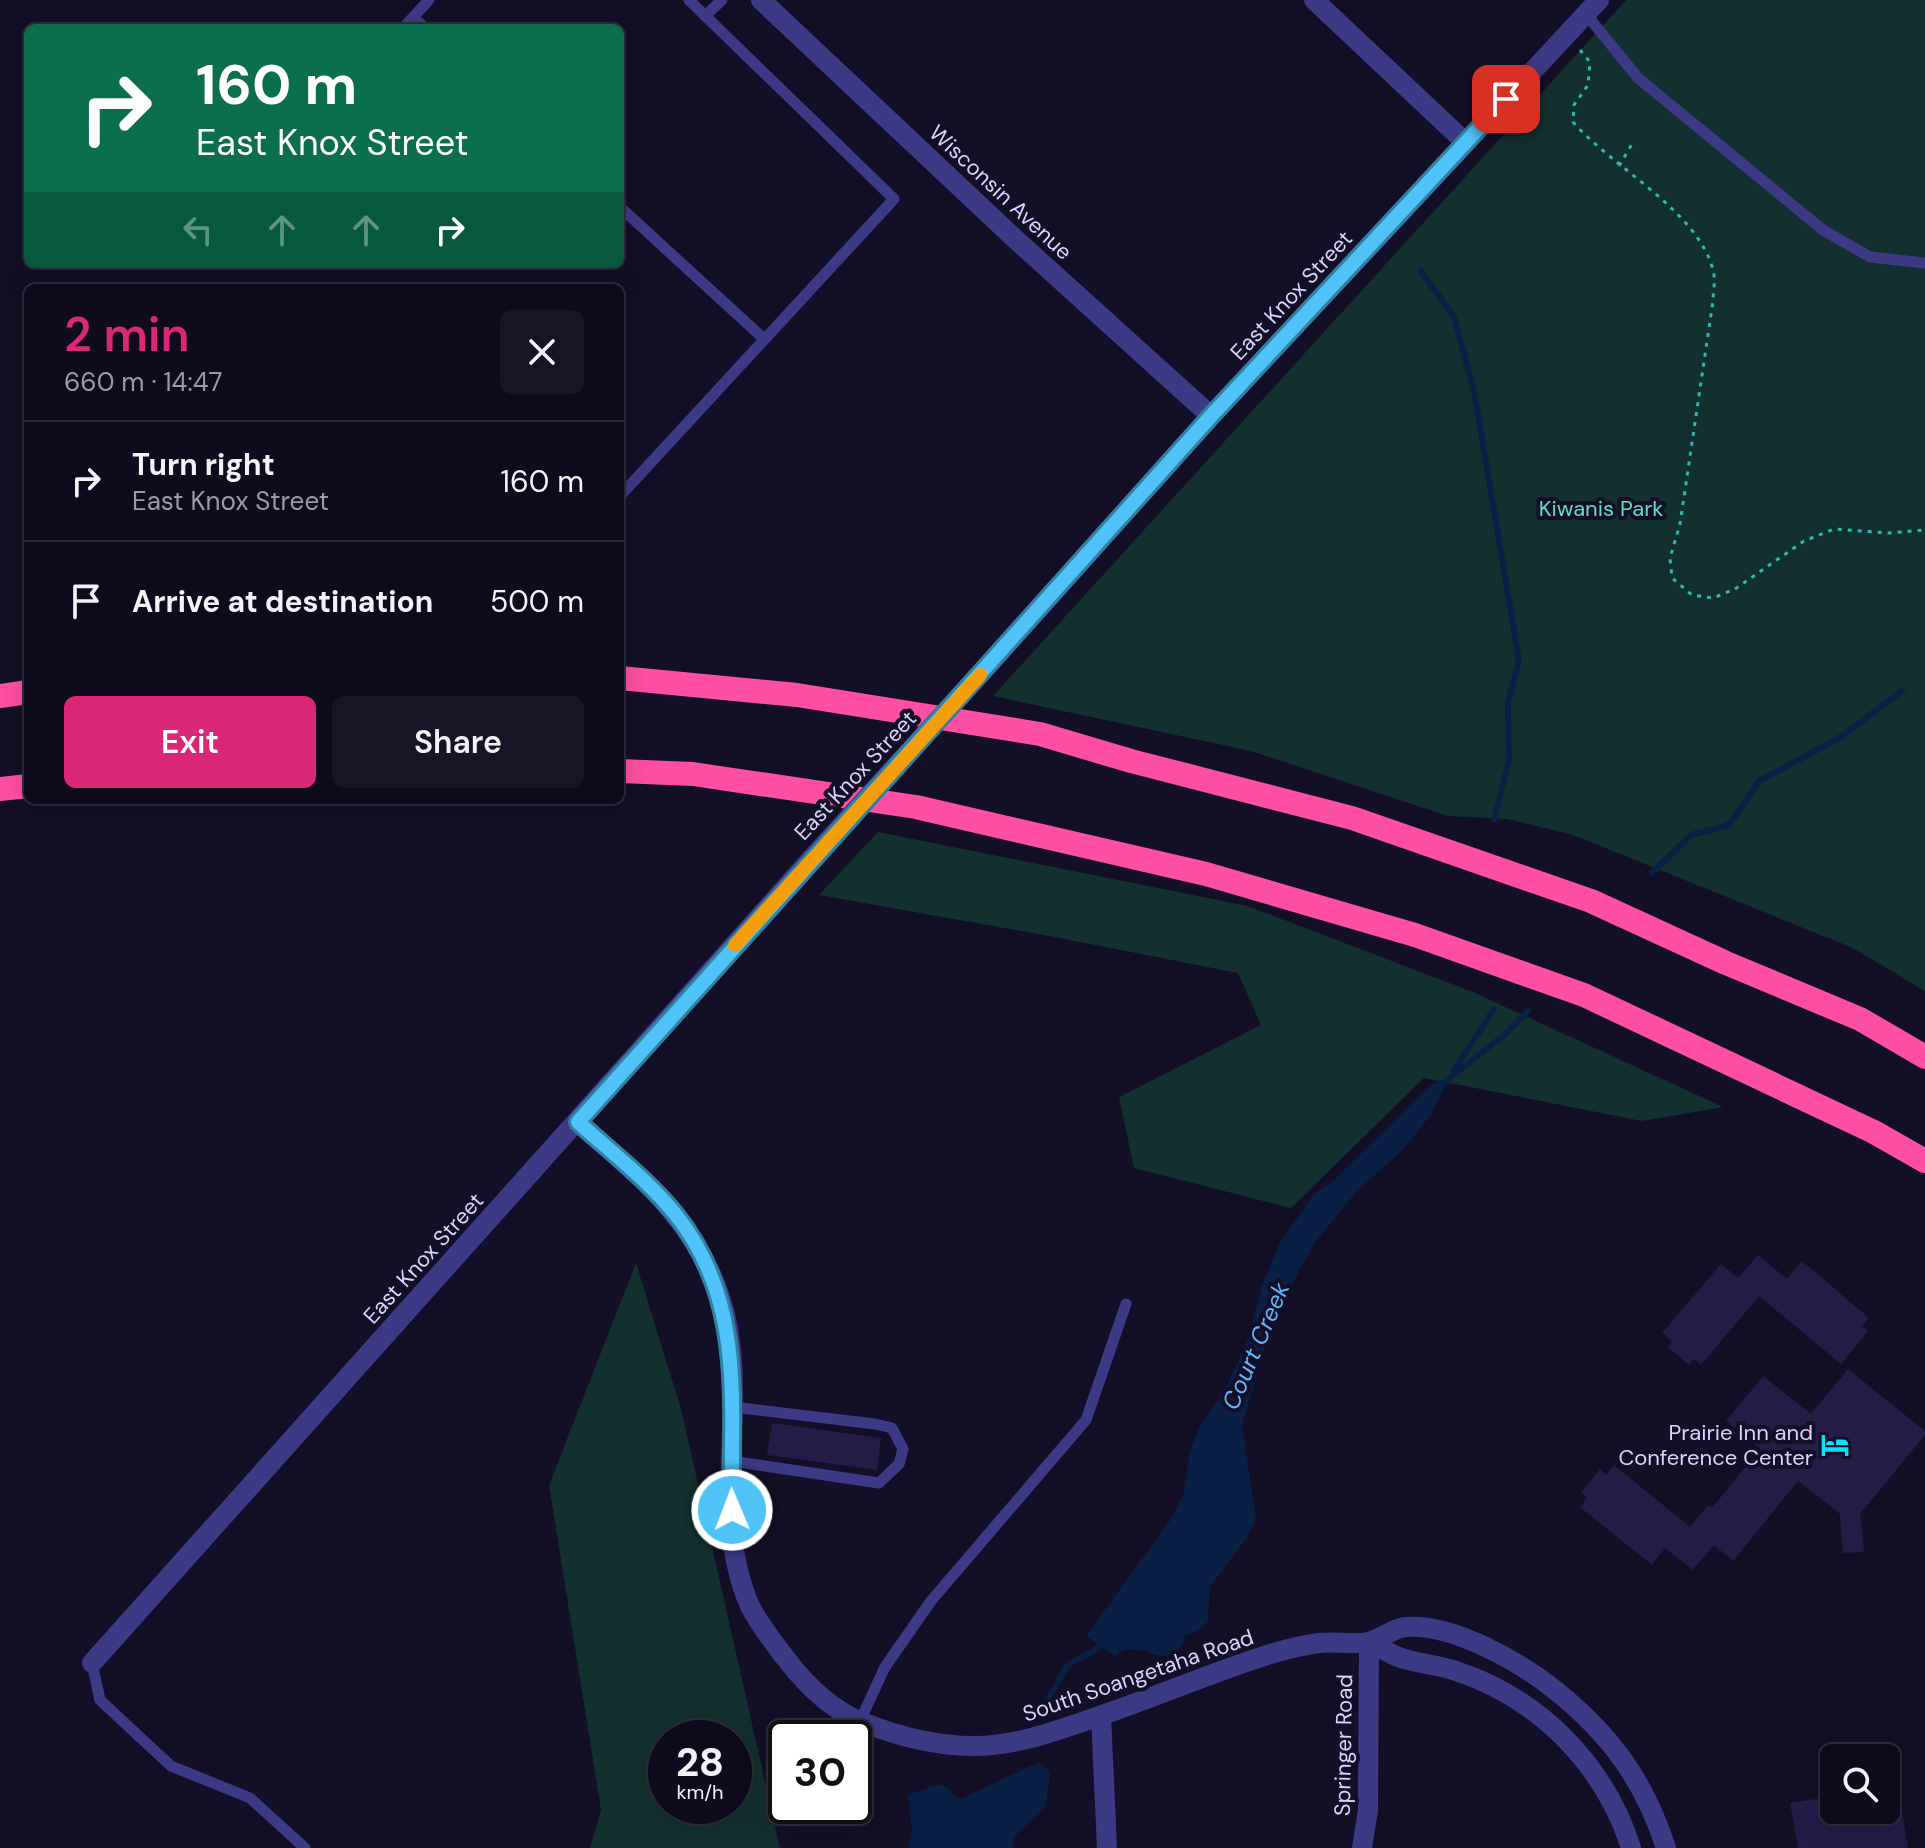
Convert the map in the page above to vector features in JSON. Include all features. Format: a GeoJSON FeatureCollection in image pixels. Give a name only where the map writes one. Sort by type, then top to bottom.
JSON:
{"type":"FeatureCollection","features":[{"type":"Feature","properties":{"kind":"highway"},"geometry":{"type":"LineString","coordinates":[[624,678],[797,695],[1040,734],[1131,761],[1352,818],[1591,901],[1726,963],[1860,1019],[1925,1057]]}},
{"type":"Feature","properties":{"kind":"highway"},"geometry":{"type":"LineString","coordinates":[[0,696],[24,693]]}},
{"type":"Feature","properties":{"kind":"highway"},"geometry":{"type":"LineString","coordinates":[[624,771],[693,774],[916,807],[1206,874],[1415,935],[1584,995],[1874,1132],[1925,1161]]}},
{"type":"Feature","properties":{"kind":"highway"},"geometry":{"type":"LineString","coordinates":[[0,789],[24,786]]}},
{"type":"Feature","properties":{"kind":"highway"},"geometry":{"type":"LineString","coordinates":[[1874,1132],[1925,1172]]}},
{"type":"Feature","properties":{"kind":"street","name":"Wisconsin Avenue"},"geometry":{"type":"LineString","coordinates":[[761,0],[1013,237],[1211,416]]}},
{"type":"Feature","properties":{"kind":"street"},"geometry":{"type":"LineString","coordinates":[[1314,0],[1466,143]]}},
{"type":"Feature","properties":{"kind":"street","name":"East Knox Street"},"geometry":{"type":"LineString","coordinates":[[92,1663],[1211,416],[1592,7]]}},
{"type":"Feature","properties":{"kind":"street","name":"South Soangetaha Road"},"geometry":{"type":"LineString","coordinates":[[578,1122],[658,1195],[699,1247],[722,1303],[729,1335],[734,1541],[750,1605],[793,1669],[819,1695],[858,1720]]}},
{"type":"Feature","properties":{"kind":"street","name":"South Soangetaha Road"},"geometry":{"type":"LineString","coordinates":[[872,1725],[938,1743],[974,1746],[1004,1744],[1101,1715],[1259,1657],[1319,1643],[1369,1642],[1404,1627],[1434,1630],[1468,1640],[1531,1671],[1587,1717],[1622,1757],[1644,1791],[1666,1848]]}},
{"type":"Feature","properties":{"kind":"street","name":"South Soangetaha Road"},"geometry":{"type":"LineString","coordinates":[[1369,1642],[1398,1657],[1456,1670],[1484,1682],[1514,1697],[1540,1716],[1566,1739],[1596,1775],[1612,1801],[1631,1848]]}},
{"type":"Feature","properties":{"kind":"street","name":"Springer Road"},"geometry":{"type":"LineString","coordinates":[[1362,1848],[1368,1810],[1369,1642]]}},
{"type":"Feature","properties":{"kind":"street"},"geometry":{"type":"LineString","coordinates":[[1101,1715],[1107,1848]]}},
{"type":"Feature","properties":{"kind":"lane"},"geometry":{"type":"LineString","coordinates":[[407,24],[429,0]]}},
{"type":"Feature","properties":{"kind":"lane"},"geometry":{"type":"LineString","coordinates":[[624,492],[894,199],[689,0]]}},
{"type":"Feature","properties":{"kind":"lane"},"geometry":{"type":"LineString","coordinates":[[705,16],[722,0]]}},
{"type":"Feature","properties":{"kind":"lane"},"geometry":{"type":"LineString","coordinates":[[1592,7],[1638,78],[1823,230],[1870,257],[1925,263]]}},
{"type":"Feature","properties":{"kind":"lane"},"geometry":{"type":"LineString","coordinates":[[413,17],[421,24]]}},
{"type":"Feature","properties":{"kind":"lane"},"geometry":{"type":"LineString","coordinates":[[624,211],[764,339]]}},
{"type":"Feature","properties":{"kind":"lane"},"geometry":{"type":"LineString","coordinates":[[860,1720],[885,1667],[931,1601],[1086,1420],[1126,1304]]}},
{"type":"Feature","properties":{"kind":"lane"},"geometry":{"type":"LineString","coordinates":[[731,1461],[879,1483],[899,1464],[903,1449],[892,1428],[733,1407]]}},
{"type":"Feature","properties":{"kind":"lane"},"geometry":{"type":"LineString","coordinates":[[92,1663],[100,1700],[171,1766],[250,1798],[305,1848]]}},
{"type":"Feature","properties":{"kind":"path"},"geometry":{"type":"LineString","coordinates":[[1567,34],[1590,62],[1588,85],[1574,105],[1573,122],[1591,142],[1680,216],[1702,244],[1714,272],[1713,301],[1680,524],[1670,558],[1672,578],[1692,595],[1713,598],[1735,589],[1804,541],[1834,529],[1888,533],[1925,530]]}},
{"type":"Feature","properties":{"kind":"path"},"geometry":{"type":"LineString","coordinates":[[1619,166],[1632,144]]}},
{"type":"Feature","properties":{"kind":"green space","name":"Kiwanis Park"},"geometry":{"type":"Polygon","coordinates":[[[1626,0],[1925,0],[1925,991],[1853,948],[1573,835],[1508,819],[1448,816],[1251,751],[993,696],[1626,0]]]}},
{"type":"Feature","properties":{"kind":"green space"},"geometry":{"type":"Polygon","coordinates":[[[878,832],[1248,906],[1473,992],[1723,1107],[1642,1121],[1424,1078],[1291,1208],[1134,1168],[1119,1097],[1261,1025],[1238,973],[819,895],[878,832]]]}},
{"type":"Feature","properties":{"kind":"green space"},"geometry":{"type":"Polygon","coordinates":[[[636,1263],[681,1409],[751,1720],[648,1720],[648,1824],[752,1824],[752,1724],[768,1795],[768,1824],[775,1824],[780,1848],[590,1848],[601,1810],[549,1485],[636,1263]]]}},
{"type":"Feature","properties":{"kind":"water"},"geometry":{"type":"Polygon","coordinates":[[[1450,1076],[1432,1113],[1404,1149],[1356,1192],[1313,1245],[1273,1320],[1242,1425],[1256,1517],[1248,1536],[1210,1587],[1208,1621],[1201,1629],[1186,1635],[1178,1653],[1165,1656],[1128,1649],[1115,1656],[1086,1636],[1171,1519],[1183,1495],[1190,1452],[1200,1426],[1225,1390],[1248,1339],[1262,1286],[1279,1244],[1314,1194],[1334,1180],[1430,1086],[1450,1076]]]}},
{"type":"Feature","properties":{"kind":"water"},"geometry":{"type":"Polygon","coordinates":[[[1039,1762],[1050,1772],[1046,1806],[1013,1838],[1013,1848],[908,1848],[912,1830],[908,1794],[942,1784],[960,1799],[1039,1762]]]}},
{"type":"Feature","properties":{"kind":"building"},"geometry":{"type":"Polygon","coordinates":[[[1758,1255],[1787,1279],[1802,1261],[1869,1318],[1862,1326],[1868,1331],[1841,1364],[1759,1296],[1701,1365],[1694,1359],[1689,1365],[1668,1347],[1672,1341],[1662,1333],[1721,1264],[1738,1278],[1758,1255]]]}},
{"type":"Feature","properties":{"kind":"building"},"geometry":{"type":"Polygon","coordinates":[[[1848,1369],[1925,1431],[1925,1435],[1860,1514],[1864,1552],[1843,1553],[1840,1514],[1798,1481],[1733,1561],[1714,1545],[1693,1570],[1665,1548],[1652,1565],[1580,1507],[1587,1498],[1581,1493],[1600,1469],[1606,1475],[1614,1465],[1690,1527],[1708,1505],[1712,1508],[1760,1449],[1726,1421],[1763,1376],[1811,1414],[1848,1369]]]}},
{"type":"Feature","properties":{"kind":"building"},"geometry":{"type":"Polygon","coordinates":[[[772,1423],[881,1438],[877,1470],[767,1455],[772,1423]]]}},
{"type":"Feature","properties":{"kind":"building"},"geometry":{"type":"Polygon","coordinates":[[[1820,1798],[1820,1824],[1900,1824],[1900,1799],[1908,1848],[1798,1848],[1790,1803],[1820,1798]]]}},
{"type":"Feature","properties":{"kind":"waterway"},"geometry":{"type":"LineString","coordinates":[[1421,271],[1454,317],[1474,391],[1519,661],[1508,702],[1509,761],[1494,819]]}},
{"type":"Feature","properties":{"kind":"waterway","name":"Court Creek"},"geometry":{"type":"LineString","coordinates":[[1652,873],[1691,835],[1729,825],[1759,781],[1841,737],[1902,691]]}},
{"type":"Feature","properties":{"kind":"waterway"},"geometry":{"type":"LineString","coordinates":[[1454,1070],[1494,1009]]}},
{"type":"Feature","properties":{"kind":"waterway","name":"Court Creek"},"geometry":{"type":"LineString","coordinates":[[1446,1081],[1503,1036],[1528,1011]]}},
{"type":"Feature","properties":{"kind":"waterway","name":"Court Creek"},"geometry":{"type":"LineString","coordinates":[[1040,1714],[1067,1665],[1096,1650],[1104,1641]]}},
{"type":"Feature","properties":{"kind":"slow traffic"},"geometry":{"type":"LineString","coordinates":[[735,945],[980,675]]}},
{"type":"Feature","properties":{"kind":"place","name":"Prairie Inn and Conference Center"},"geometry":{"type":"Point","coordinates":[1835,1445]}},
{"type":"Feature","properties":{"kind":"route"},"geometry":{"type":"LineString","coordinates":[[732,1510],[733,1407],[729,1335],[715,1283],[699,1247],[675,1214],[578,1122],[1211,416],[1506,99]]}}]}
